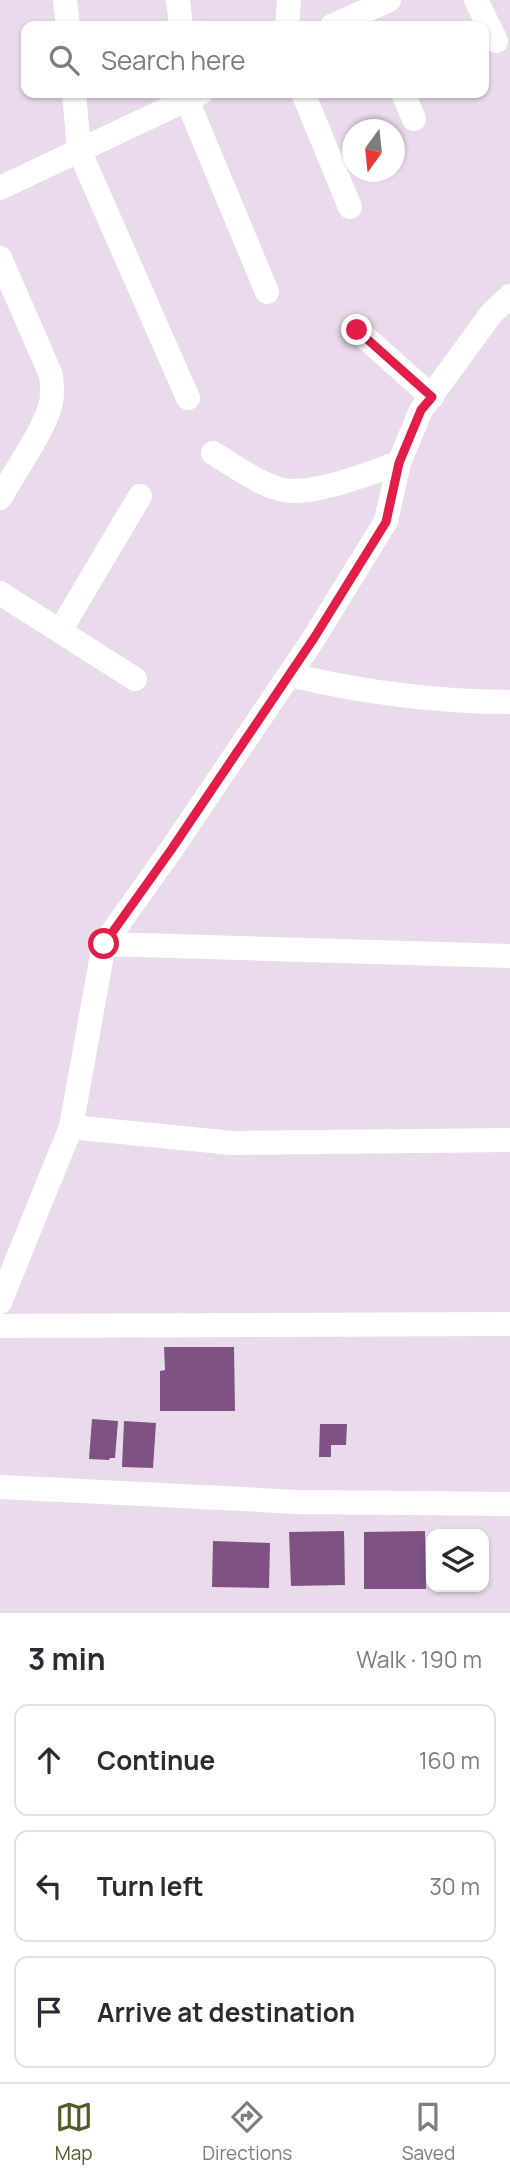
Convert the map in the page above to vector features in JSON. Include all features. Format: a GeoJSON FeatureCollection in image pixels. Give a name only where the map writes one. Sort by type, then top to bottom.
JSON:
{"type":"FeatureCollection","features":[{"type":"Feature","properties":{"kind":"street"},"geometry":{"type":"LineString","coordinates":[[65,0],[67,21]]}},
{"type":"Feature","properties":{"kind":"street"},"geometry":{"type":"LineString","coordinates":[[178,0],[180,21]]}},
{"type":"Feature","properties":{"kind":"street"},"geometry":{"type":"LineString","coordinates":[[287,21],[289,0]]}},
{"type":"Feature","properties":{"kind":"street"},"geometry":{"type":"LineString","coordinates":[[476,0],[486,21]]}},
{"type":"Feature","properties":{"kind":"street"},"geometry":{"type":"LineString","coordinates":[[345,21],[381,7]]}},
{"type":"Feature","properties":{"kind":"street"},"geometry":{"type":"LineString","coordinates":[[489,27],[496,41]]}},
{"type":"Feature","properties":{"kind":"street"},"geometry":{"type":"LineString","coordinates":[[74,98],[79,150],[188,398]]}},
{"type":"Feature","properties":{"kind":"street"},"geometry":{"type":"LineString","coordinates":[[0,188],[185,98]]}},
{"type":"Feature","properties":{"kind":"street"},"geometry":{"type":"LineString","coordinates":[[192,98],[267,292]]}},
{"type":"Feature","properties":{"kind":"street"},"geometry":{"type":"LineString","coordinates":[[305,98],[350,207]]}},
{"type":"Feature","properties":{"kind":"street"},"geometry":{"type":"LineString","coordinates":[[405,98],[414,120]]}},
{"type":"Feature","properties":{"kind":"street"},"geometry":{"type":"LineString","coordinates":[[0,258],[51,375],[53,389],[45,419],[0,498]]}},
{"type":"Feature","properties":{"kind":"street"},"geometry":{"type":"LineString","coordinates":[[0,1302],[71,1127],[104,944],[290,675],[386,522],[399,463],[421,410],[491,314],[510,296]]}},
{"type":"Feature","properties":{"kind":"street"},"geometry":{"type":"LineString","coordinates":[[357,330],[432,397]]}},
{"type":"Feature","properties":{"kind":"street"},"geometry":{"type":"LineString","coordinates":[[213,453],[266,484],[300,492],[399,463]]}},
{"type":"Feature","properties":{"kind":"street"},"geometry":{"type":"LineString","coordinates":[[60,631],[140,496]]}},
{"type":"Feature","properties":{"kind":"street"},"geometry":{"type":"LineString","coordinates":[[0,593],[135,678]]}},
{"type":"Feature","properties":{"kind":"street"},"geometry":{"type":"LineString","coordinates":[[290,675],[336,686],[399,695],[510,702]]}},
{"type":"Feature","properties":{"kind":"street"},"geometry":{"type":"LineString","coordinates":[[104,944],[510,956]]}},
{"type":"Feature","properties":{"kind":"street"},"geometry":{"type":"LineString","coordinates":[[71,1127],[232,1143],[510,1140]]}},
{"type":"Feature","properties":{"kind":"street"},"geometry":{"type":"LineString","coordinates":[[0,1326],[510,1324]]}},
{"type":"Feature","properties":{"kind":"street"},"geometry":{"type":"LineString","coordinates":[[0,1487],[299,1502],[510,1504]]}},
{"type":"Feature","properties":{"kind":"building"},"geometry":{"type":"Polygon","coordinates":[[[164,1347],[234,1347],[235,1411],[160,1411],[160,1371],[165,1370],[164,1347]]]}},
{"type":"Feature","properties":{"kind":"building"},"geometry":{"type":"Polygon","coordinates":[[[92,1419],[118,1421],[115,1458],[89,1459],[92,1419]]]}},
{"type":"Feature","properties":{"kind":"building"},"geometry":{"type":"Polygon","coordinates":[[[124,1421],[156,1423],[153,1468],[122,1467],[124,1421]]]}},
{"type":"Feature","properties":{"kind":"building"},"geometry":{"type":"Polygon","coordinates":[[[320,1424],[347,1424],[346,1445],[331,1445],[331,1457],[319,1457],[320,1424]]]}},
{"type":"Feature","properties":{"kind":"building"},"geometry":{"type":"Polygon","coordinates":[[[344,1531],[345,1585],[291,1586],[289,1532],[344,1531]]]}},
{"type":"Feature","properties":{"kind":"building"},"geometry":{"type":"Polygon","coordinates":[[[425,1531],[426,1589],[364,1589],[364,1532],[425,1531]]]}},
{"type":"Feature","properties":{"kind":"building"},"geometry":{"type":"Polygon","coordinates":[[[213,1541],[270,1543],[269,1588],[212,1587],[213,1541]]]}},
{"type":"Feature","properties":{"kind":"route"},"geometry":{"type":"LineString","coordinates":[[104,944],[314,638],[386,522],[399,463],[421,410],[432,397],[357,330]]}}]}
